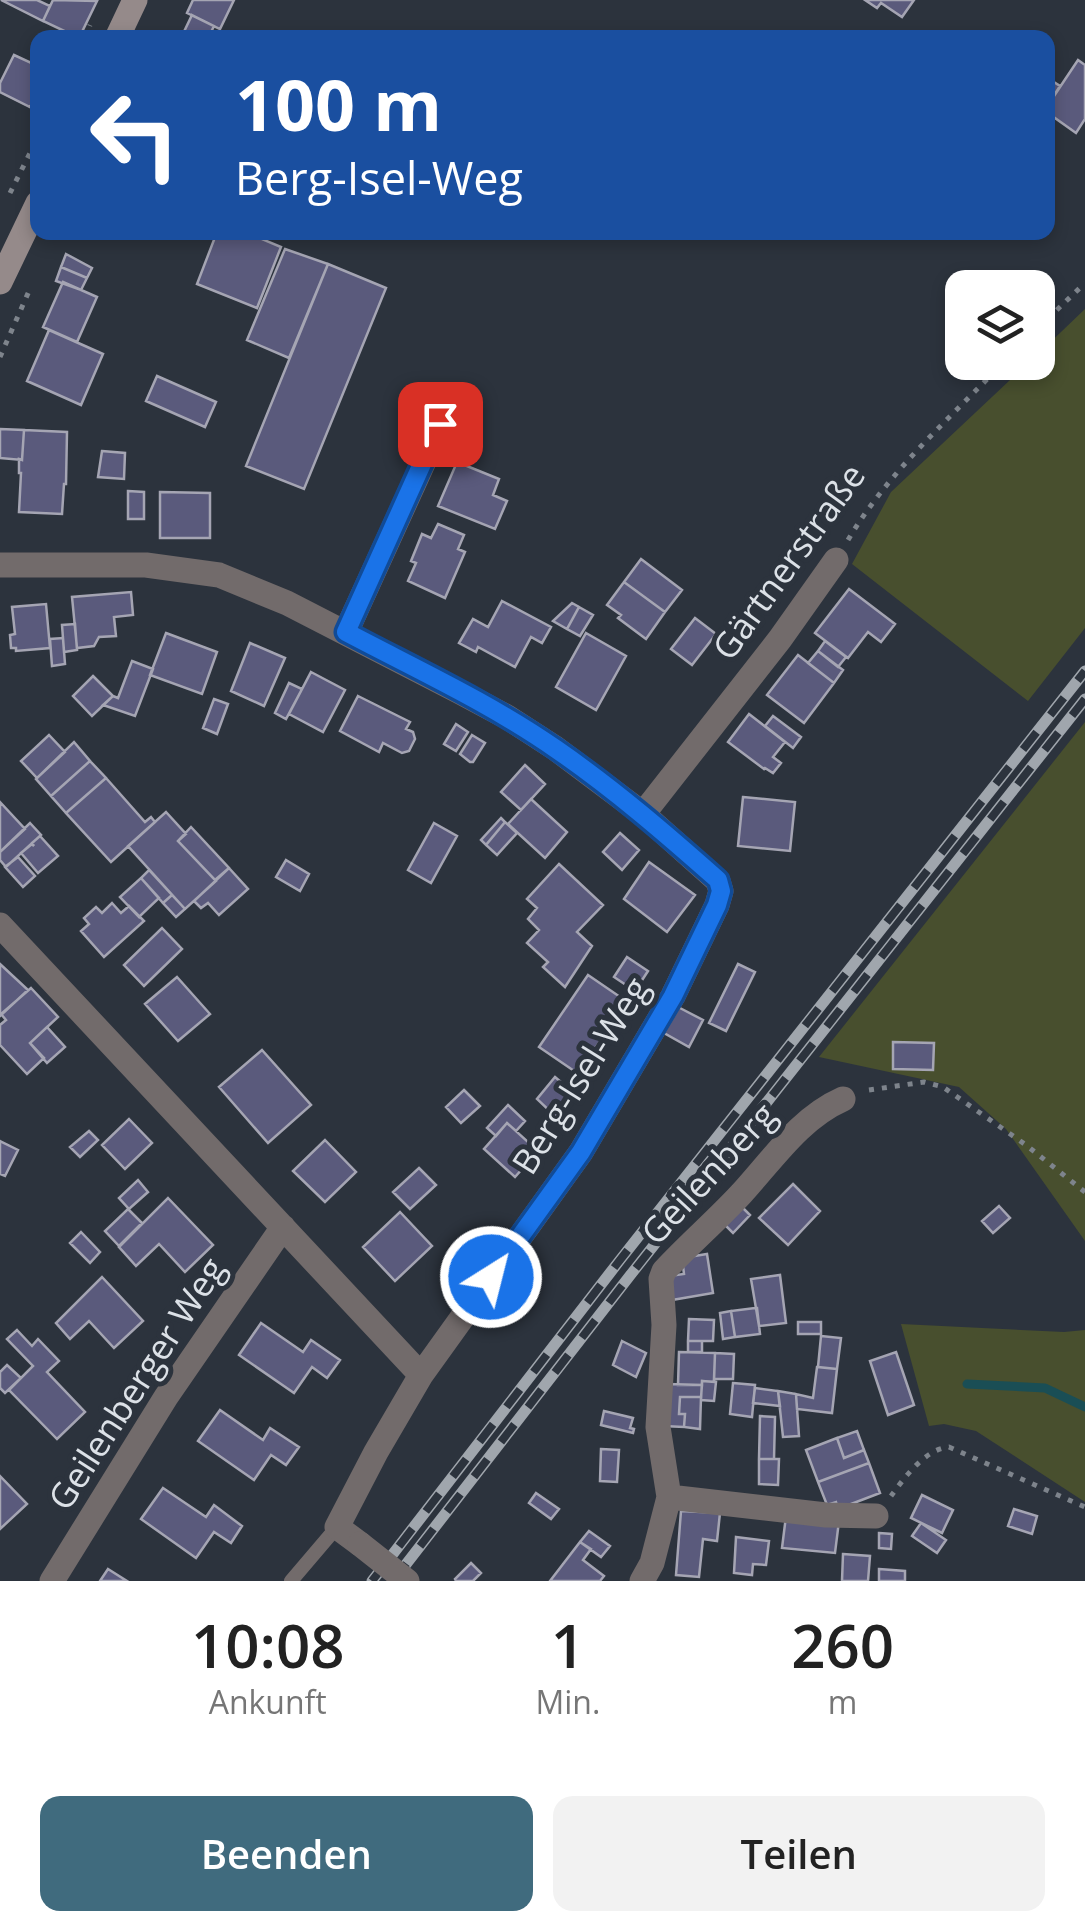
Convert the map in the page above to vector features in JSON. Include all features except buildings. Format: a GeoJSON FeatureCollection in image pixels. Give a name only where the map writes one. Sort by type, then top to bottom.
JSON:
{"type":"FeatureCollection","features":[{"type":"Feature","properties":{"kind":"main road"},"geometry":{"type":"LineString","coordinates":[[121,30],[134,0]]}},
{"type":"Feature","properties":{"kind":"main road"},"geometry":{"type":"LineString","coordinates":[[0,282],[30,220]]}},
{"type":"Feature","properties":{"kind":"street"},"geometry":{"type":"LineString","coordinates":[[346,632],[440,424]]}},
{"type":"Feature","properties":{"kind":"street","name":"Gärtnerstraße"},"geometry":{"type":"LineString","coordinates":[[643,814],[780,639],[836,560]]}},
{"type":"Feature","properties":{"kind":"street"},"geometry":{"type":"LineString","coordinates":[[0,565],[146,565],[219,575],[346,632],[506,717],[555,748],[643,814]]}},
{"type":"Feature","properties":{"kind":"street","name":"Berg-Isel-Weg"},"geometry":{"type":"LineString","coordinates":[[337,1527],[421,1376],[581,1152],[673,996],[717,905],[721,891],[718,880],[643,814]]}},
{"type":"Feature","properties":{"kind":"street"},"geometry":{"type":"LineString","coordinates":[[0,925],[421,1376]]}},
{"type":"Feature","properties":{"kind":"street","name":"Geilenberg"},"geometry":{"type":"LineString","coordinates":[[642,1581],[652,1563],[669,1497],[658,1427],[664,1271],[807,1120],[843,1099]]}},
{"type":"Feature","properties":{"kind":"street","name":"Geilenberger Weg"},"geometry":{"type":"LineString","coordinates":[[52,1581],[166,1397],[283,1227]]}},
{"type":"Feature","properties":{"kind":"street"},"geometry":{"type":"LineString","coordinates":[[669,1497],[826,1515],[876,1516]]}},
{"type":"Feature","properties":{"kind":"street"},"geometry":{"type":"LineString","coordinates":[[337,1527],[407,1581]]}},
{"type":"Feature","properties":{"kind":"lane","name":"Berg-Isel-Weg"},"geometry":{"type":"LineString","coordinates":[[291,1581],[337,1527]]}},
{"type":"Feature","properties":{"kind":"path"},"geometry":{"type":"LineString","coordinates":[[6,202],[30,153]]}},
{"type":"Feature","properties":{"kind":"path"},"geometry":{"type":"LineString","coordinates":[[1055,312],[1085,283]]}},
{"type":"Feature","properties":{"kind":"path","name":"Gärtnerstraße"},"geometry":{"type":"LineString","coordinates":[[836,560],[862,517],[902,466],[986,380]]}},
{"type":"Feature","properties":{"kind":"path"},"geometry":{"type":"LineString","coordinates":[[843,1099],[890,1086],[934,1084],[1026,1146],[1085,1192]]}},
{"type":"Feature","properties":{"kind":"path"},"geometry":{"type":"LineString","coordinates":[[876,1516],[926,1457],[949,1447],[1085,1507]]}},
{"type":"Feature","properties":{"kind":"green space"},"geometry":{"type":"Polygon","coordinates":[[[1085,309],[1085,628],[1028,701],[852,564],[891,492],[1010,380],[1055,380],[1055,338],[1085,309]]]}},
{"type":"Feature","properties":{"kind":"green space"},"geometry":{"type":"Polygon","coordinates":[[[1085,722],[1085,1241],[1006,1129],[959,1087],[819,1057],[1085,722]]]}},
{"type":"Feature","properties":{"kind":"green space"},"geometry":{"type":"Polygon","coordinates":[[[901,1324],[1085,1330],[1085,1502],[976,1431],[944,1424],[929,1426],[901,1324]]]}},
{"type":"Feature","properties":{"kind":"waterway"},"geometry":{"type":"LineString","coordinates":[[967,1384],[1045,1388],[1085,1407]]}},
{"type":"Feature","properties":{"kind":"railway"},"geometry":{"type":"LineString","coordinates":[[372,1581],[1085,671]]}},
{"type":"Feature","properties":{"kind":"railway"},"geometry":{"type":"LineString","coordinates":[[393,1581],[1085,699]]}},
{"type":"Feature","properties":{"kind":"route"},"geometry":{"type":"LineString","coordinates":[[440,424],[346,632],[484,704],[555,748],[643,814],[718,880],[721,891],[673,996],[581,1152],[491,1277]]}}]}
